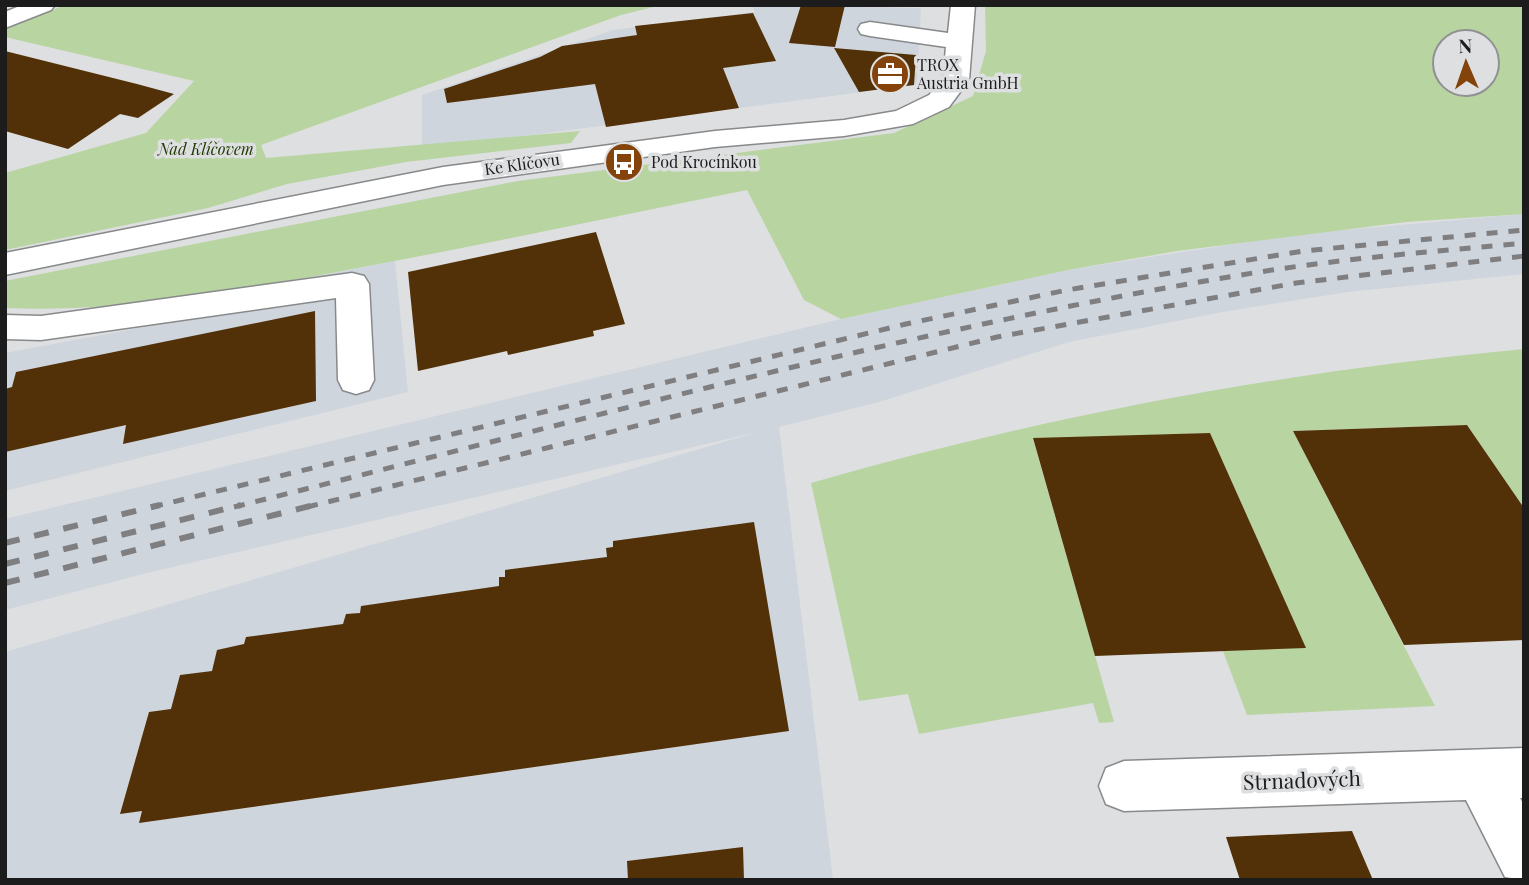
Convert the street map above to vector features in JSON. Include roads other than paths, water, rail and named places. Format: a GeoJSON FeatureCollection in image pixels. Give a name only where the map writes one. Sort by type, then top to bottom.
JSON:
{"type":"FeatureCollection","features":[{"type":"Feature","properties":{"kind":"street"},"geometry":{"type":"LineString","coordinates":[[5,21],[43,5]]}},
{"type":"Feature","properties":{"kind":"street","name":"Ke Klíčovu"},"geometry":{"type":"LineString","coordinates":[[5,264],[443,176],[715,139],[844,128],[902,118],[923,110],[949,92],[956,80],[963,5]]}},
{"type":"Feature","properties":{"kind":"street"},"geometry":{"type":"LineString","coordinates":[[870,29],[960,41]]}},
{"type":"Feature","properties":{"kind":"street"},"geometry":{"type":"LineString","coordinates":[[5,327],[41,328],[352,284],[356,380]]}},
{"type":"Feature","properties":{"kind":"street","name":"Strnadových"},"geometry":{"type":"LineString","coordinates":[[1124,786],[1502,774],[1524,858]]}},
{"type":"Feature","properties":{"kind":"railway"},"geometry":{"type":"LineString","coordinates":[[152,507],[906,324],[1067,290],[1303,251],[1524,230]]}},
{"type":"Feature","properties":{"kind":"railway"},"geometry":{"type":"LineString","coordinates":[[234,507],[735,381],[987,323],[1276,269],[1524,243]]}},
{"type":"Feature","properties":{"kind":"railway"},"geometry":{"type":"LineString","coordinates":[[307,507],[997,337],[1296,283],[1524,256]]}},
{"type":"Feature","properties":{"kind":"railway"},"geometry":{"type":"LineString","coordinates":[[5,543],[160,505]]}},
{"type":"Feature","properties":{"kind":"railway"},"geometry":{"type":"LineString","coordinates":[[5,564],[241,505]]}},
{"type":"Feature","properties":{"kind":"railway"},"geometry":{"type":"LineString","coordinates":[[5,583],[314,505]]}},
{"type":"Feature","properties":{"kind":"place","name":"TROX Austria GmbH"},"geometry":{"type":"Point","coordinates":[890,74]}},
{"type":"Feature","properties":{"kind":"place","name":"Pod Krocínkou"},"geometry":{"type":"Point","coordinates":[624,162]}},
{"type":"Feature","properties":{"kind":"park label","name":"Nad Klíčovem"},"geometry":{"type":"Point","coordinates":[206,149]}}]}
